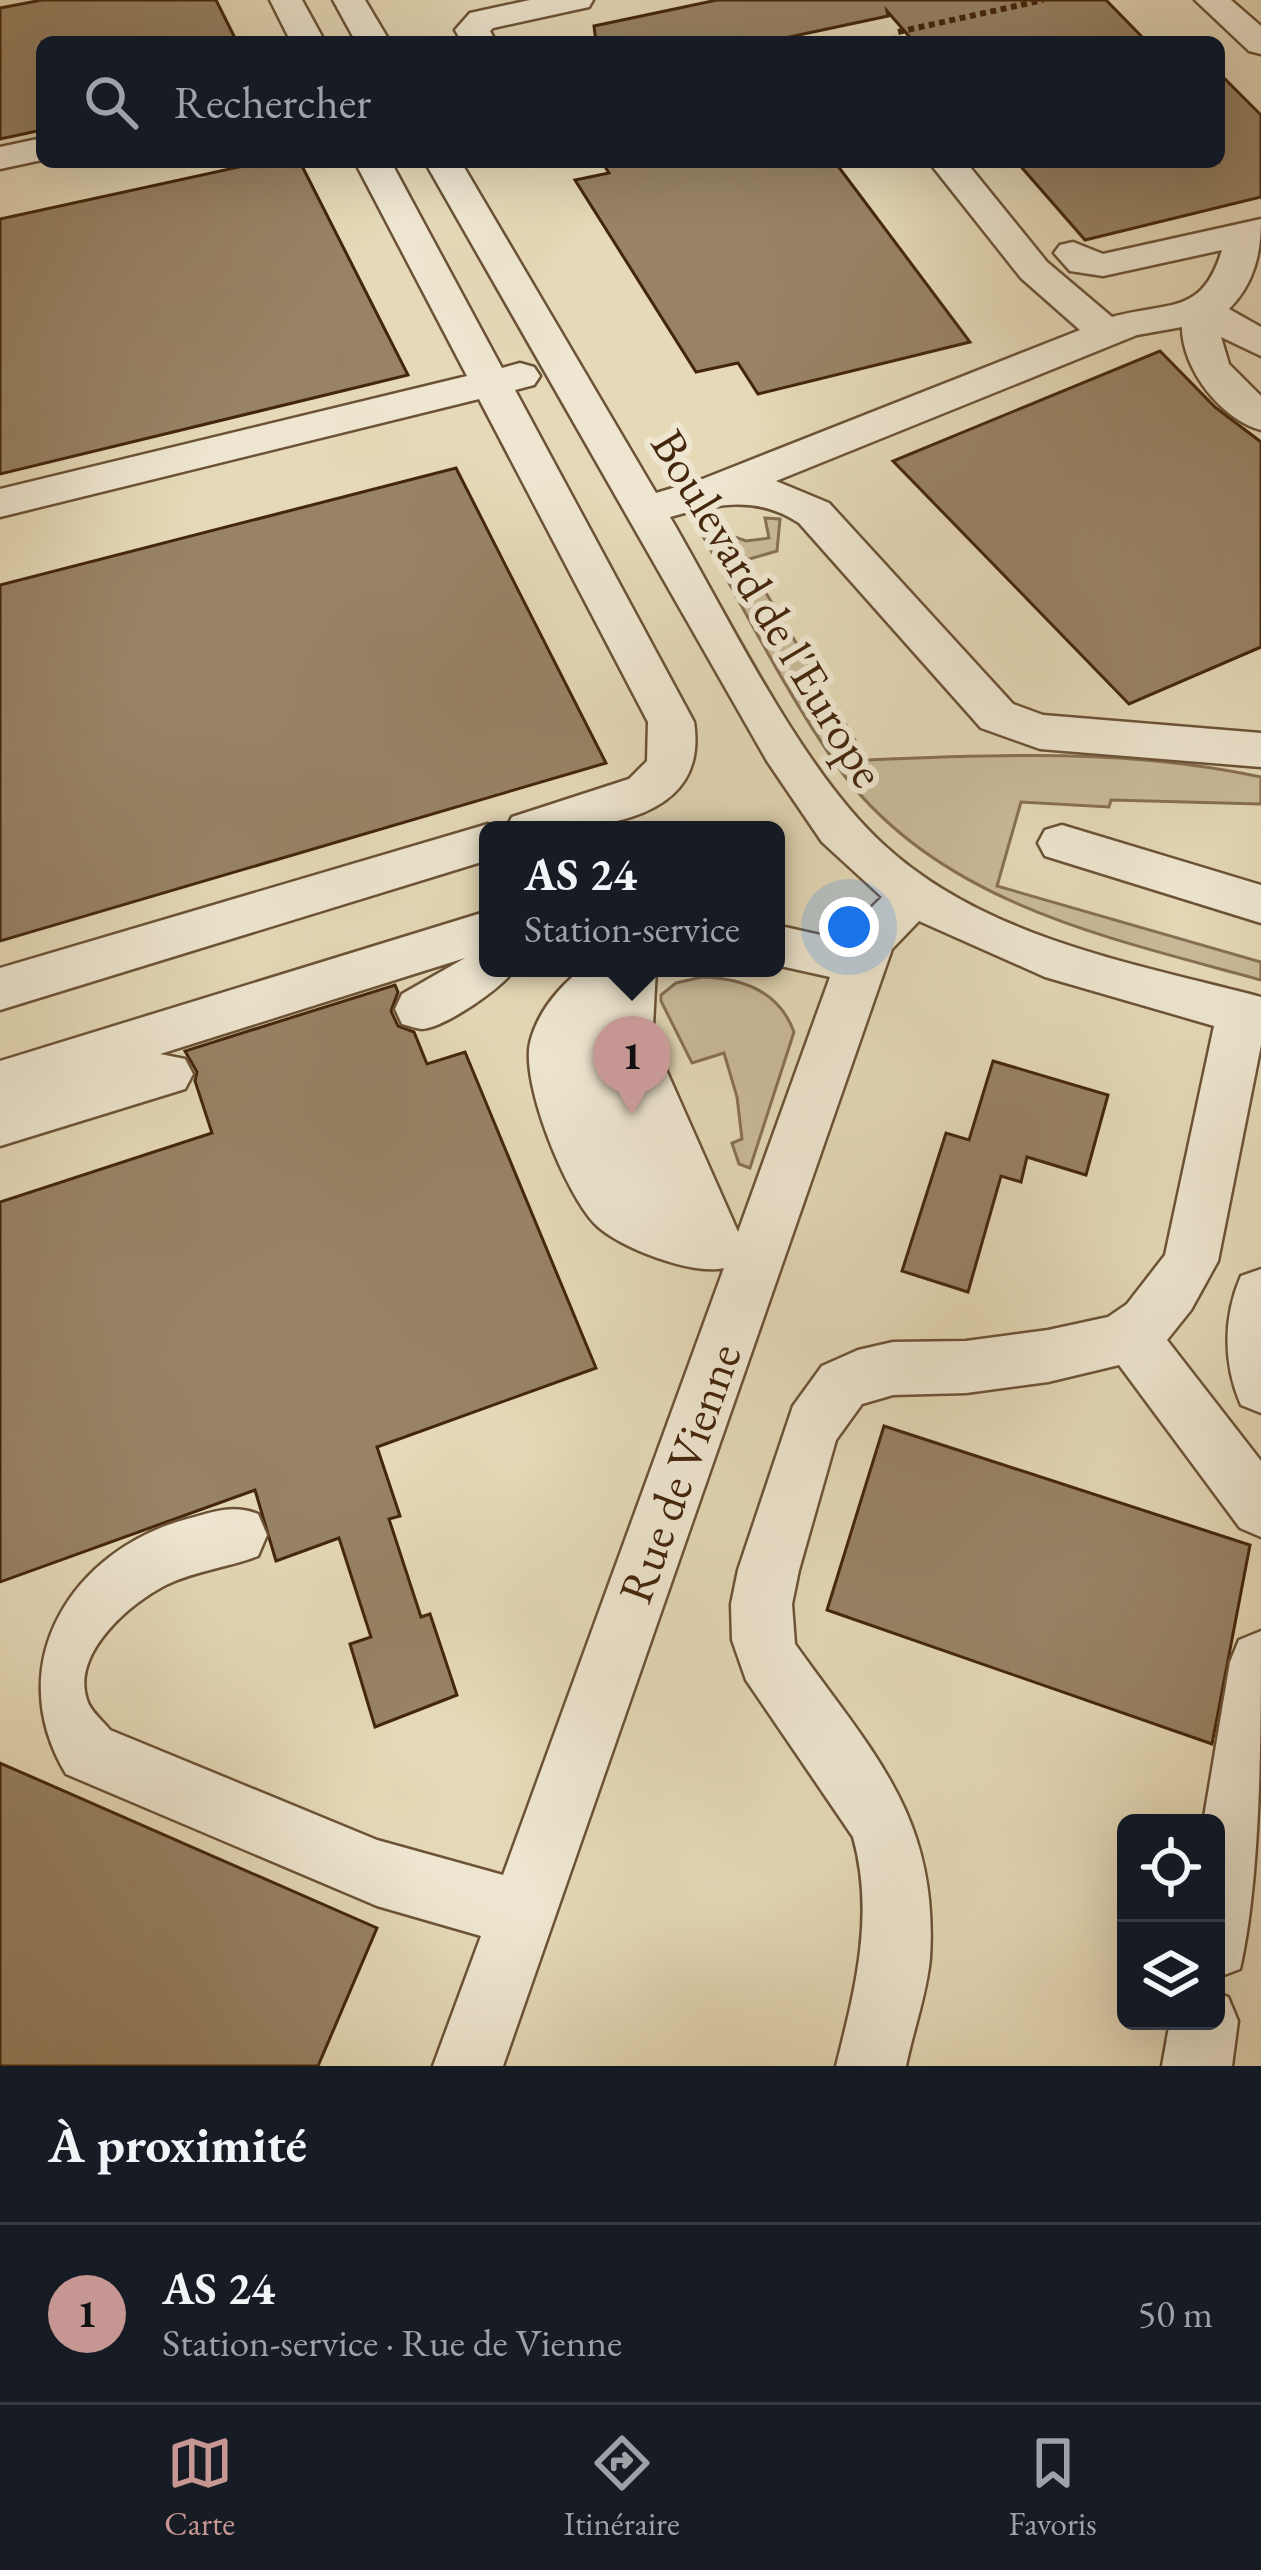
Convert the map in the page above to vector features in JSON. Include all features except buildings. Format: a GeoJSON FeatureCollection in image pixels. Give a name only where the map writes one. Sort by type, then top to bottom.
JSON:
{"type":"FeatureCollection","features":[{"type":"Feature","properties":{"kind":"street"},"geometry":{"type":"LineString","coordinates":[[286,0],[305,36]]}},
{"type":"Feature","properties":{"kind":"street"},"geometry":{"type":"LineString","coordinates":[[349,0],[370,36]]}},
{"type":"Feature","properties":{"kind":"street"},"geometry":{"type":"LineString","coordinates":[[476,36],[472,30],[482,20],[577,0]]}},
{"type":"Feature","properties":{"kind":"street"},"geometry":{"type":"LineString","coordinates":[[1210,0],[1261,44]]}},
{"type":"Feature","properties":{"kind":"street"},"geometry":{"type":"LineString","coordinates":[[0,158],[36,150]]}},
{"type":"Feature","properties":{"kind":"street"},"geometry":{"type":"LineString","coordinates":[[376,168],[671,722],[675,740],[662,779],[646,792],[557,821]]}},
{"type":"Feature","properties":{"kind":"street","name":"Boulevard de l'Europe"},"geometry":{"type":"LineString","coordinates":[[452,168],[645,510],[813,794],[846,838],[878,869],[961,922],[1055,961],[1252,1016]]}},
{"type":"Feature","properties":{"kind":"street"},"geometry":{"type":"LineString","coordinates":[[952,168],[1034,270],[1106,332]]}},
{"type":"Feature","properties":{"kind":"street"},"geometry":{"type":"LineString","coordinates":[[1072,253],[1082,263],[1103,265],[1254,231]]}},
{"type":"Feature","properties":{"kind":"street"},"geometry":{"type":"LineString","coordinates":[[1254,231],[1230,286],[1204,311],[1198,332],[1213,374],[1261,416]]}},
{"type":"Feature","properties":{"kind":"street"},"geometry":{"type":"LineString","coordinates":[[645,510],[715,490],[1106,332],[1204,311],[1261,344]]}},
{"type":"Feature","properties":{"kind":"street"},"geometry":{"type":"LineString","coordinates":[[0,502],[561,366]]}},
{"type":"Feature","properties":{"kind":"street"},"geometry":{"type":"LineString","coordinates":[[715,490],[760,490],[794,498],[814,513],[998,716],[1016,726],[1040,732],[1261,750]]}},
{"type":"Feature","properties":{"kind":"street"},"geometry":{"type":"LineString","coordinates":[[1062,843],[1261,904]]}},
{"type":"Feature","properties":{"kind":"street"},"geometry":{"type":"LineString","coordinates":[[0,989],[479,845]]}},
{"type":"Feature","properties":{"kind":"street","name":"Rue de Vienne"},"geometry":{"type":"LineString","coordinates":[[467,2066],[522,1914],[736,1252],[874,936],[915,894]]}},
{"type":"Feature","properties":{"kind":"street"},"geometry":{"type":"LineString","coordinates":[[0,1083],[479,934]]}},
{"type":"Feature","properties":{"kind":"street"},"geometry":{"type":"LineString","coordinates":[[785,947],[860,964]]}},
{"type":"Feature","properties":{"kind":"street"},"geometry":{"type":"LineString","coordinates":[[420,1009],[479,974]]}},
{"type":"Feature","properties":{"kind":"street"},"geometry":{"type":"LineString","coordinates":[[618,977],[595,1001],[590,1032],[597,1068],[643,1174],[684,1224],[736,1252]]}},
{"type":"Feature","properties":{"kind":"street"},"geometry":{"type":"LineString","coordinates":[[631,977],[717,1153],[723,1204],[736,1252]]}},
{"type":"Feature","properties":{"kind":"street"},"geometry":{"type":"LineString","coordinates":[[871,2066],[896,1959],[893,1864],[881,1822],[768,1658],[759,1631],[760,1600],[812,1427],[831,1394],[861,1375],[906,1366],[961,1368],[1103,1344],[1130,1335],[1173,1292],[1191,1261],[1252,1016]]}},
{"type":"Feature","properties":{"kind":"street"},"geometry":{"type":"LineString","coordinates":[[0,1124],[167,1074]]}},
{"type":"Feature","properties":{"kind":"street"},"geometry":{"type":"LineString","coordinates":[[1261,1294],[1255,1364],[1261,1386]]}},
{"type":"Feature","properties":{"kind":"street"},"geometry":{"type":"LineString","coordinates":[[1130,1335],[1261,1508]]}},
{"type":"Feature","properties":{"kind":"street"},"geometry":{"type":"LineString","coordinates":[[237,1535],[149,1562],[109,1586],[62,1650],[55,1679],[56,1705],[68,1730],[88,1752],[377,1873],[522,1914]]}},
{"type":"Feature","properties":{"kind":"street"},"geometry":{"type":"LineString","coordinates":[[1220,1922],[1261,1662]]}},
{"type":"Feature","properties":{"kind":"street"},"geometry":{"type":"LineString","coordinates":[[1197,2066],[1203,2030]]}},
{"type":"Feature","properties":{"kind":"path"},"geometry":{"type":"LineString","coordinates":[[897,36],[1042,0]]}},
{"type":"Feature","properties":{"kind":"shaded area"},"geometry":{"type":"Polygon","coordinates":[[[765,518],[780,519],[777,551],[746,560],[867,760],[1015,755],[1114,758],[1261,777],[1261,804],[1111,800],[1109,807],[1021,802],[997,886],[1261,962],[1261,980],[1029,909],[924,852],[878,813],[820,740],[704,538],[714,535],[710,528],[746,541],[769,538],[765,518]]]}},
{"type":"Feature","properties":{"kind":"shaded area"},"geometry":{"type":"Polygon","coordinates":[[[702,977],[732,980],[758,990],[779,1006],[794,1032],[750,1168],[739,1164],[732,1143],[742,1139],[737,1097],[724,1053],[692,1063],[661,1001],[661,995],[676,983],[702,977]]]}},
{"type":"Feature","properties":{"kind":"place","name":"AS 24"},"geometry":{"type":"Point","coordinates":[632,1115]}}]}
